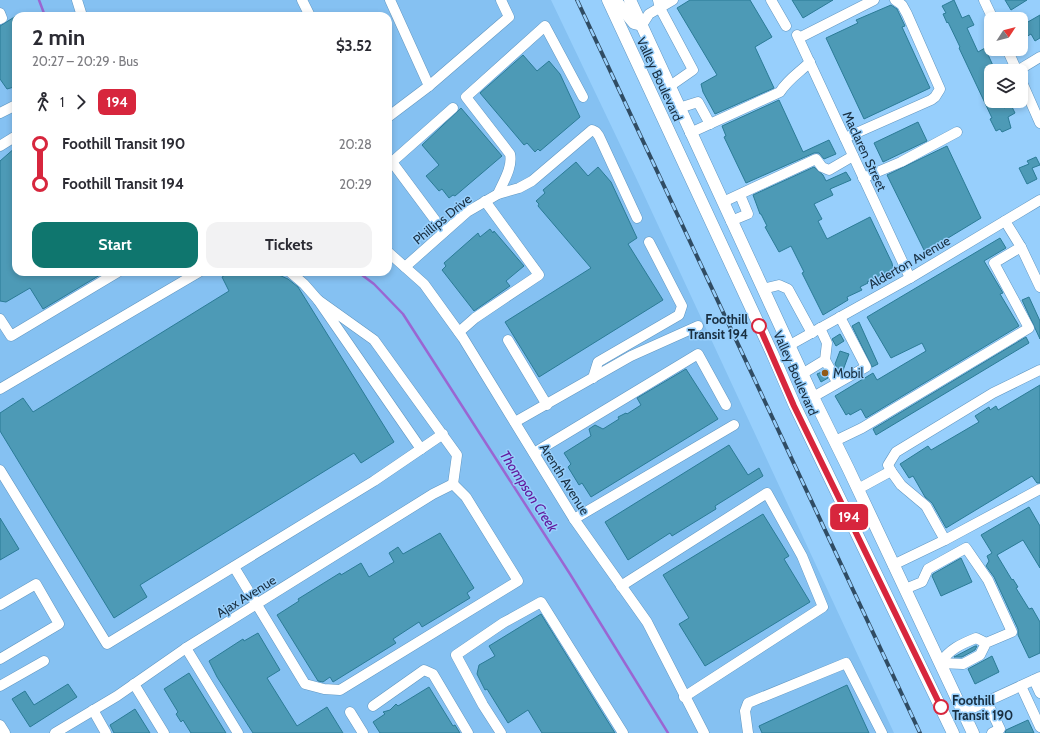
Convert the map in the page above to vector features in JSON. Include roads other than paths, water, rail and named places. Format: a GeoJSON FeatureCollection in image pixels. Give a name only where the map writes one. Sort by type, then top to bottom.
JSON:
{"type":"FeatureCollection","features":[{"type":"Feature","properties":{"kind":"main road","name":"Valley Boulevard"},"geometry":{"type":"LineString","coordinates":[[608,0],[772,354],[794,406],[953,733]]}},
{"type":"Feature","properties":{"kind":"main road"},"geometry":{"type":"LineString","coordinates":[[615,0],[634,23],[642,25]]}},
{"type":"Feature","properties":{"kind":"main road","name":"Valley Boulevard"},"geometry":{"type":"LineString","coordinates":[[630,0],[690,133],[790,345],[802,374],[973,733]]}},
{"type":"Feature","properties":{"kind":"main road"},"geometry":{"type":"LineString","coordinates":[[772,354],[790,345]]}},
{"type":"Feature","properties":{"kind":"main road"},"geometry":{"type":"LineString","coordinates":[[947,719],[964,712]]}},
{"type":"Feature","properties":{"kind":"street"},"geometry":{"type":"LineString","coordinates":[[77,0],[81,12]]}},
{"type":"Feature","properties":{"kind":"street"},"geometry":{"type":"LineString","coordinates":[[302,0],[308,12]]}},
{"type":"Feature","properties":{"kind":"street"},"geometry":{"type":"LineString","coordinates":[[390,0],[429,86]]}},
{"type":"Feature","properties":{"kind":"street"},"geometry":{"type":"LineString","coordinates":[[392,114],[429,86],[509,17],[501,0]]}},
{"type":"Feature","properties":{"kind":"street"},"geometry":{"type":"LineString","coordinates":[[642,25],[659,4],[674,0]]}},
{"type":"Feature","properties":{"kind":"street"},"geometry":{"type":"LineString","coordinates":[[771,0],[786,26]]}},
{"type":"Feature","properties":{"kind":"street","name":"Maclaren Street"},"geometry":{"type":"LineString","coordinates":[[874,0],[798,37],[910,278]]}},
{"type":"Feature","properties":{"kind":"street"},"geometry":{"type":"LineString","coordinates":[[845,138],[931,100],[940,89],[907,14],[902,5],[895,0]]}},
{"type":"Feature","properties":{"kind":"street"},"geometry":{"type":"LineString","coordinates":[[984,0],[990,12]]}},
{"type":"Feature","properties":{"kind":"street"},"geometry":{"type":"LineString","coordinates":[[659,4],[693,70],[670,86]]}},
{"type":"Feature","properties":{"kind":"street"},"geometry":{"type":"LineString","coordinates":[[498,194],[512,161],[510,154],[466,97],[545,26],[583,97]]}},
{"type":"Feature","properties":{"kind":"street"},"geometry":{"type":"LineString","coordinates":[[1028,64],[1040,57]]}},
{"type":"Feature","properties":{"kind":"street"},"geometry":{"type":"LineString","coordinates":[[690,133],[780,92],[789,79],[800,72],[810,62]]}},
{"type":"Feature","properties":{"kind":"street"},"geometry":{"type":"LineString","coordinates":[[1028,95],[1040,122]]}},
{"type":"Feature","properties":{"kind":"street"},"geometry":{"type":"LineString","coordinates":[[679,108],[698,102],[710,124]]}},
{"type":"Feature","properties":{"kind":"street"},"geometry":{"type":"LineString","coordinates":[[0,113],[12,107]]}},
{"type":"Feature","properties":{"kind":"street"},"geometry":{"type":"LineString","coordinates":[[444,232],[392,162],[453,108]]}},
{"type":"Feature","properties":{"kind":"street","name":"Phillips Drive"},"geometry":{"type":"LineString","coordinates":[[405,267],[467,212],[485,200],[498,194],[519,188],[532,181],[592,130],[599,136],[637,218]]}},
{"type":"Feature","properties":{"kind":"street"},"geometry":{"type":"LineString","coordinates":[[863,178],[901,162],[957,132]]}},
{"type":"Feature","properties":{"kind":"street"},"geometry":{"type":"LineString","coordinates":[[0,146],[12,138]]}},
{"type":"Feature","properties":{"kind":"street"},"geometry":{"type":"LineString","coordinates":[[723,202],[816,160],[822,167],[829,170],[853,156]]}},
{"type":"Feature","properties":{"kind":"street"},"geometry":{"type":"LineString","coordinates":[[731,221],[748,214],[740,195]]}},
{"type":"Feature","properties":{"kind":"street"},"geometry":{"type":"LineString","coordinates":[[459,332],[475,318],[539,275],[485,200]]}},
{"type":"Feature","properties":{"kind":"street","name":"Alderton Avenue"},"geometry":{"type":"LineString","coordinates":[[790,345],[910,278],[1040,200]]}},
{"type":"Feature","properties":{"kind":"street"},"geometry":{"type":"LineString","coordinates":[[1004,221],[1020,248],[1040,288]]}},
{"type":"Feature","properties":{"kind":"street"},"geometry":{"type":"LineString","coordinates":[[593,378],[598,362],[679,315],[682,306],[649,242]]}},
{"type":"Feature","properties":{"kind":"street"},"geometry":{"type":"LineString","coordinates":[[835,441],[862,428],[1029,328],[994,263],[1020,248]]}},
{"type":"Feature","properties":{"kind":"street","name":"Arenth Avenue"},"geometry":{"type":"LineString","coordinates":[[392,256],[424,284],[459,332],[574,519],[620,586],[647,622],[667,658],[684,697],[704,733]]}},
{"type":"Feature","properties":{"kind":"street"},"geometry":{"type":"LineString","coordinates":[[0,319],[11,336],[111,276]]}},
{"type":"Feature","properties":{"kind":"street"},"geometry":{"type":"LineString","coordinates":[[0,389],[192,276]]}},
{"type":"Feature","properties":{"kind":"street"},"geometry":{"type":"LineString","coordinates":[[295,276],[318,300],[421,449]]}},
{"type":"Feature","properties":{"kind":"street"},"geometry":{"type":"LineString","coordinates":[[763,289],[779,285],[788,289],[816,330],[828,343],[825,360],[837,382]]}},
{"type":"Feature","properties":{"kind":"street"},"geometry":{"type":"LineString","coordinates":[[234,567],[305,684],[324,689],[340,690],[518,581],[466,497],[453,484],[457,455],[443,434],[374,340],[318,300]]}},
{"type":"Feature","properties":{"kind":"street"},"geometry":{"type":"LineString","coordinates":[[813,397],[837,382],[866,367],[840,317]]}},
{"type":"Feature","properties":{"kind":"street"},"geometry":{"type":"LineString","coordinates":[[515,422],[631,356],[698,326]]}},
{"type":"Feature","properties":{"kind":"street"},"geometry":{"type":"LineString","coordinates":[[508,340],[547,405]]}},
{"type":"Feature","properties":{"kind":"street"},"geometry":{"type":"LineString","coordinates":[[534,453],[698,354],[726,405]]}},
{"type":"Feature","properties":{"kind":"street"},"geometry":{"type":"LineString","coordinates":[[802,374],[825,360]]}},
{"type":"Feature","properties":{"kind":"street"},"geometry":{"type":"LineString","coordinates":[[945,540],[926,506],[901,484],[888,465],[896,452],[993,393],[1040,370]]}},
{"type":"Feature","properties":{"kind":"street"},"geometry":{"type":"LineString","coordinates":[[574,519],[734,425]]}},
{"type":"Feature","properties":{"kind":"street"},"geometry":{"type":"LineString","coordinates":[[0,470],[107,644],[374,481],[443,434]]}},
{"type":"Feature","properties":{"kind":"street"},"geometry":{"type":"LineString","coordinates":[[858,489],[891,471]]}},
{"type":"Feature","properties":{"kind":"street","name":"Ajax Avenue"},"geometry":{"type":"LineString","coordinates":[[55,733],[134,684],[186,648],[256,604],[433,494],[453,484]]}},
{"type":"Feature","properties":{"kind":"street"},"geometry":{"type":"LineString","coordinates":[[893,565],[945,540],[1040,488]]}},
{"type":"Feature","properties":{"kind":"street"},"geometry":{"type":"LineString","coordinates":[[620,586],[767,492],[802,556],[823,607],[684,697]]}},
{"type":"Feature","properties":{"kind":"street"},"geometry":{"type":"LineString","coordinates":[[905,589],[922,582],[928,569],[966,548],[988,580],[1012,632],[986,643],[980,655],[963,664],[940,663]]}},
{"type":"Feature","properties":{"kind":"street"},"geometry":{"type":"LineString","coordinates":[[0,605],[36,584],[59,624],[0,659]]}},
{"type":"Feature","properties":{"kind":"street"},"geometry":{"type":"LineString","coordinates":[[501,733],[483,705],[456,655],[503,623],[541,602],[623,733]]}},
{"type":"Feature","properties":{"kind":"street"},"geometry":{"type":"LineString","coordinates":[[940,663],[947,653],[958,645],[976,638],[986,643]]}},
{"type":"Feature","properties":{"kind":"street"},"geometry":{"type":"LineString","coordinates":[[186,648],[238,733]]}},
{"type":"Feature","properties":{"kind":"street"},"geometry":{"type":"LineString","coordinates":[[0,686],[44,660]]}},
{"type":"Feature","properties":{"kind":"street"},"geometry":{"type":"LineString","coordinates":[[748,733],[745,712],[748,703],[846,663],[882,733]]}},
{"type":"Feature","properties":{"kind":"street"},"geometry":{"type":"LineString","coordinates":[[373,706],[424,670],[433,674],[468,733]]}},
{"type":"Feature","properties":{"kind":"street"},"geometry":{"type":"LineString","coordinates":[[964,712],[1037,679],[1040,693]]}},
{"type":"Feature","properties":{"kind":"street"},"geometry":{"type":"LineString","coordinates":[[134,684],[164,733]]}},
{"type":"Feature","properties":{"kind":"street"},"geometry":{"type":"LineString","coordinates":[[1021,686],[1040,727]]}},
{"type":"Feature","properties":{"kind":"street"},"geometry":{"type":"LineString","coordinates":[[987,702],[1000,729],[992,733]]}},
{"type":"Feature","properties":{"kind":"street"},"geometry":{"type":"LineString","coordinates":[[93,710],[106,733]]}},
{"type":"Feature","properties":{"kind":"street"},"geometry":{"type":"LineString","coordinates":[[350,712],[363,733]]}},
{"type":"Feature","properties":{"kind":"street"},"geometry":{"type":"LineString","coordinates":[[0,725],[5,733]]}},
{"type":"Feature","properties":{"kind":"waterway","name":"Thompson Creek"},"geometry":{"type":"LineString","coordinates":[[39,0],[44,12]]}},
{"type":"Feature","properties":{"kind":"waterway","name":"Thompson Creek"},"geometry":{"type":"LineString","coordinates":[[363,276],[374,284],[403,314],[570,574],[668,733]]}},
{"type":"Feature","properties":{"kind":"railway"},"geometry":{"type":"LineString","coordinates":[[577,0],[920,733]]}},
{"type":"Feature","properties":{"kind":"place","name":"Foothill Transit 194"},"geometry":{"type":"Point","coordinates":[759,326]}},
{"type":"Feature","properties":{"kind":"place","name":"Mobil"},"geometry":{"type":"Point","coordinates":[825,373]}},
{"type":"Feature","properties":{"kind":"place","name":"Foothill Transit 190"},"geometry":{"type":"Point","coordinates":[941,707]}}]}
